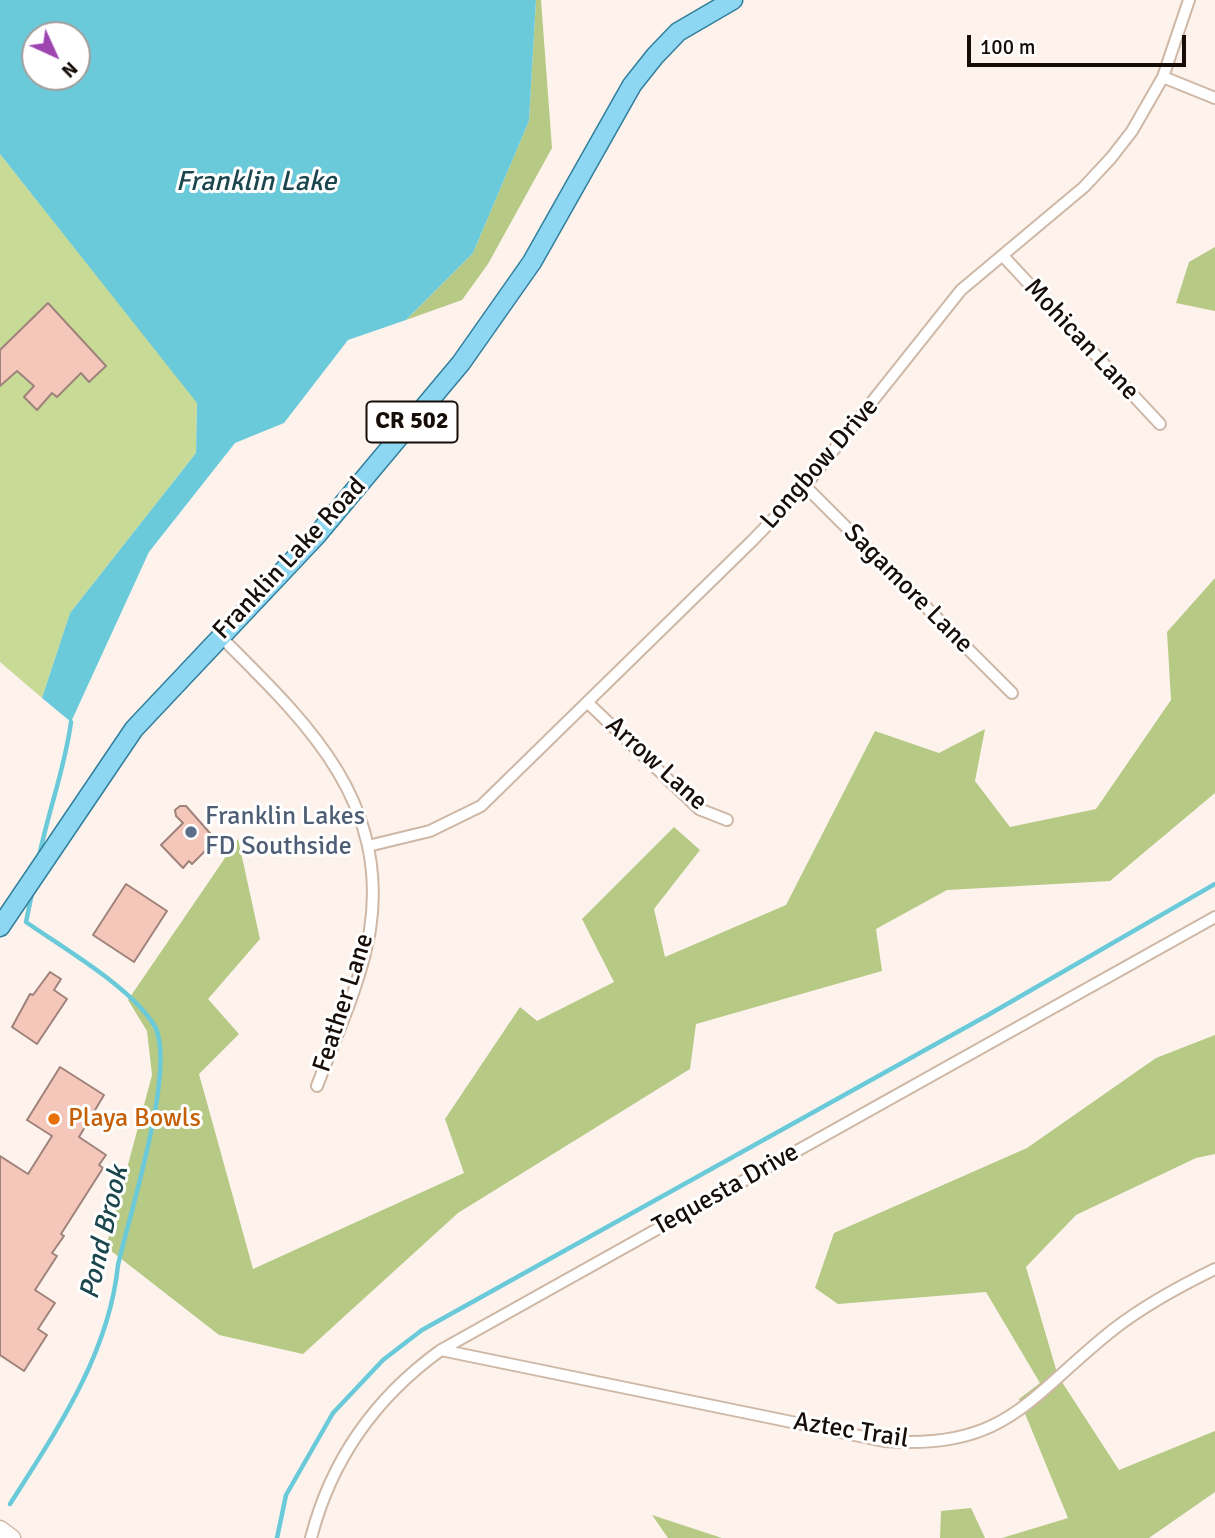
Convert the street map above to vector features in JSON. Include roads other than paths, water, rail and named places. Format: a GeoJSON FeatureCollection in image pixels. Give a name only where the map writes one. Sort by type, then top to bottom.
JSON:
{"type":"FeatureCollection","features":[{"type":"Feature","properties":{"kind":"main road","name":"Franklin Lake Road"},"geometry":{"type":"LineString","coordinates":[[0,927],[134,729],[317,535],[461,363],[532,262],[632,85],[655,55],[678,33],[733,0]]}},
{"type":"Feature","properties":{"kind":"main road"},"geometry":{"type":"LineString","coordinates":[[0,1529],[12,1538]]}},
{"type":"Feature","properties":{"kind":"street","name":"Longbow Drive"},"geometry":{"type":"LineString","coordinates":[[368,846],[430,831],[477,810],[498,793],[805,486],[876,400],[936,318],[961,290],[1084,187],[1111,158],[1132,131],[1163,77],[1189,0]]}},
{"type":"Feature","properties":{"kind":"street"},"geometry":{"type":"LineString","coordinates":[[1163,77],[1215,98]]}},
{"type":"Feature","properties":{"kind":"street","name":"Mohican Lane"},"geometry":{"type":"LineString","coordinates":[[1003,256],[1160,424]]}},
{"type":"Feature","properties":{"kind":"street","name":"Sagamore Lane"},"geometry":{"type":"LineString","coordinates":[[805,486],[1012,693]]}},
{"type":"Feature","properties":{"kind":"street","name":"Feather Lane"},"geometry":{"type":"LineString","coordinates":[[220,636],[300,716],[321,743],[357,808],[368,846],[373,900],[370,931],[362,965],[317,1086]]}},
{"type":"Feature","properties":{"kind":"street","name":"Arrow Lane"},"geometry":{"type":"LineString","coordinates":[[588,704],[699,809],[726,820]]}},
{"type":"Feature","properties":{"kind":"street","name":"Tequesta Drive"},"geometry":{"type":"LineString","coordinates":[[312,1538],[330,1482],[356,1434],[391,1392],[440,1350],[1215,917]]}},
{"type":"Feature","properties":{"kind":"street","name":"Aztec Trail"},"geometry":{"type":"LineString","coordinates":[[440,1350],[884,1441],[939,1441],[985,1429],[1009,1418],[1048,1390],[1116,1328],[1149,1305],[1215,1269]]}},
{"type":"Feature","properties":{"kind":"water","name":"Franklin Lake"},"geometry":{"type":"Polygon","coordinates":[[[0,0],[536,0],[529,121],[473,253],[406,320],[348,340],[284,423],[235,443],[149,552],[71,722],[42,698],[70,613],[196,453],[197,403],[0,154],[0,0]]]}},
{"type":"Feature","properties":{"kind":"waterway","name":"Pond Brook"},"geometry":{"type":"LineString","coordinates":[[39,857],[71,722]]}},
{"type":"Feature","properties":{"kind":"waterway"},"geometry":{"type":"LineString","coordinates":[[277,1538],[286,1495],[333,1413],[383,1360],[422,1330],[988,1015],[1215,884]]}},
{"type":"Feature","properties":{"kind":"waterway","name":"Pond Brook"},"geometry":{"type":"LineString","coordinates":[[10,1504],[78,1390],[104,1329],[141,1178],[160,1072],[160,1044],[154,1025],[130,997],[113,983],[26,922],[32,893]]}},
{"type":"Feature","properties":{"kind":"place","name":"Franklin Lakes FD Southside"},"geometry":{"type":"Point","coordinates":[191,832]}},
{"type":"Feature","properties":{"kind":"place","name":"Playa Bowls"},"geometry":{"type":"Point","coordinates":[54,1119]}}]}
